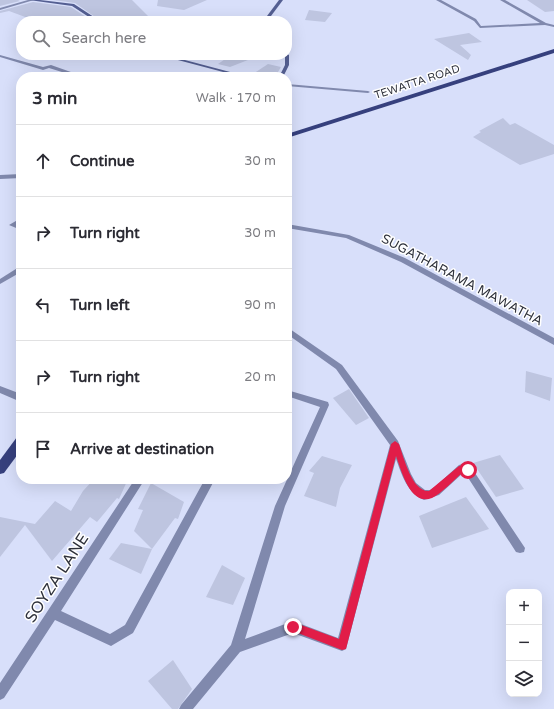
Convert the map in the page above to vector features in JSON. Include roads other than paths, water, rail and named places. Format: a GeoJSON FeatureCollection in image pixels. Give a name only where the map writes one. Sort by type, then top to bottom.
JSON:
{"type":"FeatureCollection","features":[{"type":"Feature","properties":{"kind":"main road","name":"TEWATTA ROAD"},"geometry":{"type":"LineString","coordinates":[[292,134],[554,52]]}},
{"type":"Feature","properties":{"kind":"main road"},"geometry":{"type":"LineString","coordinates":[[0,469],[16,448]]}},
{"type":"Feature","properties":{"kind":"street"},"geometry":{"type":"LineString","coordinates":[[0,9],[32,0],[73,5],[90,16]]}},
{"type":"Feature","properties":{"kind":"street"},"geometry":{"type":"LineString","coordinates":[[269,16],[281,0]]}},
{"type":"Feature","properties":{"kind":"street"},"geometry":{"type":"LineString","coordinates":[[438,0],[475,20],[480,27],[545,24],[554,26]]}},
{"type":"Feature","properties":{"kind":"street"},"geometry":{"type":"LineString","coordinates":[[502,0],[545,24]]}},
{"type":"Feature","properties":{"kind":"street"},"geometry":{"type":"LineString","coordinates":[[0,56],[43,69],[49,66],[68,72]]}},
{"type":"Feature","properties":{"kind":"street"},"geometry":{"type":"LineString","coordinates":[[181,60],[227,72]]}},
{"type":"Feature","properties":{"kind":"street"},"geometry":{"type":"LineString","coordinates":[[284,72],[287,65],[287,60]]}},
{"type":"Feature","properties":{"kind":"street"},"geometry":{"type":"LineString","coordinates":[[292,85],[368,92]]}},
{"type":"Feature","properties":{"kind":"street"},"geometry":{"type":"LineString","coordinates":[[0,177],[16,176]]}},
{"type":"Feature","properties":{"kind":"street","name":"SUGATHARAMA MAWATHA"},"geometry":{"type":"LineString","coordinates":[[292,227],[347,236],[403,260],[554,342]]}},
{"type":"Feature","properties":{"kind":"street"},"geometry":{"type":"LineString","coordinates":[[0,282],[16,272]]}},
{"type":"Feature","properties":{"kind":"street"},"geometry":{"type":"LineString","coordinates":[[292,334],[338,367],[395,444],[413,489],[423,495],[430,495],[462,468],[468,470],[520,548]]}},
{"type":"Feature","properties":{"kind":"street"},"geometry":{"type":"LineString","coordinates":[[0,389],[16,396]]}},
{"type":"Feature","properties":{"kind":"street"},"geometry":{"type":"LineString","coordinates":[[292,395],[325,405],[292,479]]}},
{"type":"Feature","properties":{"kind":"street"},"geometry":{"type":"LineString","coordinates":[[236,648],[293,627],[342,645],[395,444]]}},
{"type":"Feature","properties":{"kind":"street","name":"SOYZA LANE"},"geometry":{"type":"LineString","coordinates":[[0,694],[137,484]]}},
{"type":"Feature","properties":{"kind":"street"},"geometry":{"type":"LineString","coordinates":[[53,613],[111,640],[129,629],[207,484]]}},
{"type":"Feature","properties":{"kind":"street"},"geometry":{"type":"LineString","coordinates":[[186,709],[236,648],[280,506],[290,484]]}}]}
